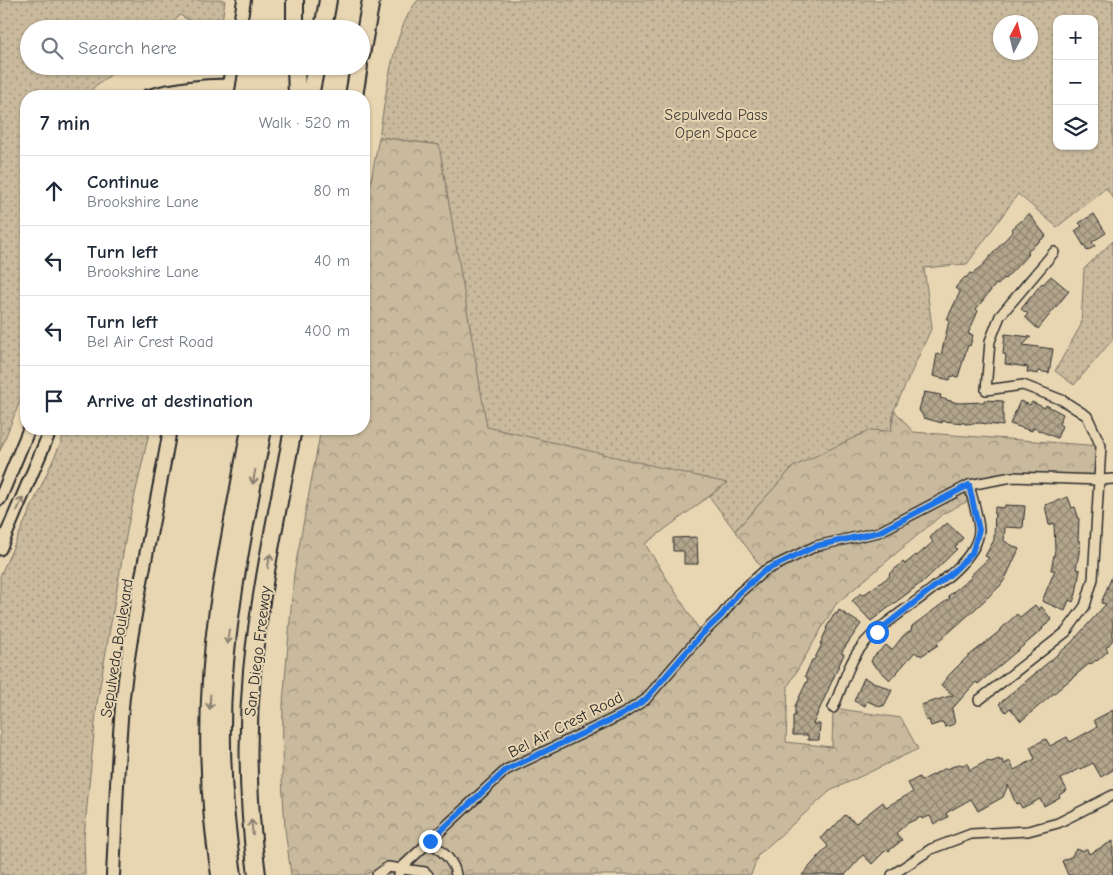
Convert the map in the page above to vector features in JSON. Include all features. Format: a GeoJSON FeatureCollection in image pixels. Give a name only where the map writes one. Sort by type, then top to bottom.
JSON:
{"type":"FeatureCollection","features":[{"type":"Feature","properties":{"kind":"highway"},"geometry":{"type":"LineString","coordinates":[[295,0],[295,20]]}},
{"type":"Feature","properties":{"kind":"highway"},"geometry":{"type":"LineString","coordinates":[[325,20],[328,0]]}},
{"type":"Feature","properties":{"kind":"highway"},"geometry":{"type":"LineString","coordinates":[[367,20],[371,0]]}},
{"type":"Feature","properties":{"kind":"highway"},"geometry":{"type":"LineString","coordinates":[[296,75],[297,90]]}},
{"type":"Feature","properties":{"kind":"highway"},"geometry":{"type":"LineString","coordinates":[[311,90],[314,75]]}},
{"type":"Feature","properties":{"kind":"highway"},"geometry":{"type":"LineString","coordinates":[[355,90],[358,75]]}},
{"type":"Feature","properties":{"kind":"highway"},"geometry":{"type":"LineString","coordinates":[[220,875],[211,792],[211,676],[218,608],[249,435]]}},
{"type":"Feature","properties":{"kind":"highway"},"geometry":{"type":"LineString","coordinates":[[233,875],[228,847],[222,781],[224,675],[231,613],[262,435]]}},
{"type":"Feature","properties":{"kind":"highway","name":"San Diego Freeway"},"geometry":{"type":"LineString","coordinates":[[257,875],[250,810],[249,718],[252,672],[258,624],[292,435]]}},
{"type":"Feature","properties":{"kind":"main road"},"geometry":{"type":"LineString","coordinates":[[241,20],[244,0]]}},
{"type":"Feature","properties":{"kind":"main road"},"geometry":{"type":"LineString","coordinates":[[228,90],[231,75]]}},
{"type":"Feature","properties":{"kind":"main road","name":"Sepulveda Boulevard"},"geometry":{"type":"LineString","coordinates":[[113,875],[118,754],[125,680],[169,435]]}},
{"type":"Feature","properties":{"kind":"street"},"geometry":{"type":"LineString","coordinates":[[170,90],[199,85],[223,90]]}},
{"type":"Feature","properties":{"kind":"street"},"geometry":{"type":"LineString","coordinates":[[979,700],[1066,632],[1085,606],[1093,578],[1101,446],[1088,416],[1062,400],[1023,385],[986,390],[990,341],[1000,316],[1054,252]]}},
{"type":"Feature","properties":{"kind":"street"},"geometry":{"type":"LineString","coordinates":[[0,499],[27,435]]}},
{"type":"Feature","properties":{"kind":"street"},"geometry":{"type":"LineString","coordinates":[[0,548],[48,435]]}},
{"type":"Feature","properties":{"kind":"street","name":"Bel Air Crest Road"},"geometry":{"type":"LineString","coordinates":[[400,871],[506,770],[623,714],[645,700],[702,634],[722,615],[738,594],[764,571],[816,546],[879,532],[969,485],[1012,477],[1113,479]]}},
{"type":"Feature","properties":{"kind":"street"},"geometry":{"type":"LineString","coordinates":[[833,708],[862,645],[953,572],[972,553],[979,530],[969,485]]}},
{"type":"Feature","properties":{"kind":"street"},"geometry":{"type":"LineString","coordinates":[[892,875],[931,849],[971,834],[1028,831],[1051,825],[1113,795]]}},
{"type":"Feature","properties":{"kind":"street"},"geometry":{"type":"LineString","coordinates":[[430,841],[447,857],[455,868],[456,875]]}},
{"type":"Feature","properties":{"kind":"street","name":"Bel Air Crest Road"},"geometry":{"type":"LineString","coordinates":[[377,875],[388,868],[400,871],[425,872],[428,875]]}},
{"type":"Feature","properties":{"kind":"green space"},"geometry":{"type":"Polygon","coordinates":[[[0,0],[225,0],[222,20],[189,20],[180,15],[176,20],[20,20],[20,75],[110,75],[92,90],[20,90],[20,401],[0,451],[0,0]]]}},
{"type":"Feature","properties":{"kind":"green space","name":"Sepulveda Pass Open Space"},"geometry":{"type":"Polygon","coordinates":[[[418,0],[1113,0],[1113,198],[1106,188],[1057,227],[1018,194],[967,264],[924,268],[932,327],[894,410],[891,431],[793,467],[735,531],[709,496],[726,483],[557,549],[380,362],[439,145],[379,137],[391,65],[402,28],[418,0]]]}},
{"type":"Feature","properties":{"kind":"green space"},"geometry":{"type":"Polygon","coordinates":[[[379,137],[439,145],[487,427],[727,483],[645,544],[702,634],[764,571],[735,531],[793,467],[870,430],[891,431],[894,410],[913,432],[1101,446],[1100,480],[1012,477],[970,485],[972,499],[944,513],[836,604],[788,686],[786,742],[832,747],[833,708],[901,718],[918,749],[830,791],[758,855],[751,875],[387,875],[380,868],[365,875],[291,875],[285,829],[282,778],[283,703],[294,573],[320,435],[370,435],[370,186],[379,137]]]}},
{"type":"Feature","properties":{"kind":"green space"},"geometry":{"type":"Polygon","coordinates":[[[1113,241],[1113,339],[1074,385],[1055,371],[1081,325],[1084,269],[1113,241]]]}},
{"type":"Feature","properties":{"kind":"green space"},"geometry":{"type":"Polygon","coordinates":[[[64,435],[149,435],[128,525],[97,703],[84,837],[85,875],[0,875],[0,576],[64,435]]]}},
{"type":"Feature","properties":{"kind":"building"},"geometry":{"type":"Polygon","coordinates":[[[1029,214],[1046,236],[1027,251],[1029,253],[1022,261],[1005,279],[998,285],[996,284],[976,309],[978,311],[968,334],[973,335],[958,377],[951,376],[950,380],[933,376],[937,354],[941,355],[949,321],[947,320],[960,292],[955,288],[970,273],[972,274],[979,269],[1013,231],[1012,229],[1029,214]]]}},
{"type":"Feature","properties":{"kind":"building"},"geometry":{"type":"Polygon","coordinates":[[[1094,214],[1106,233],[1092,242],[1095,246],[1087,251],[1075,231],[1082,226],[1079,223],[1094,214]]]}},
{"type":"Feature","properties":{"kind":"building"},"geometry":{"type":"Polygon","coordinates":[[[1051,276],[1069,291],[1038,329],[1025,317],[1028,314],[1021,309],[1042,283],[1051,276]]]}},
{"type":"Feature","properties":{"kind":"building"},"geometry":{"type":"Polygon","coordinates":[[[1005,334],[1031,337],[1023,345],[1053,349],[1049,373],[1027,372],[1028,367],[1005,364],[1006,355],[1003,354],[1005,334]]]}},
{"type":"Feature","properties":{"kind":"building"},"geometry":{"type":"Polygon","coordinates":[[[924,392],[941,395],[940,398],[958,403],[984,402],[984,400],[1003,401],[1003,426],[942,421],[942,423],[924,418],[919,410],[924,392]]]}},
{"type":"Feature","properties":{"kind":"building"},"geometry":{"type":"Polygon","coordinates":[[[1020,401],[1030,405],[1032,402],[1045,408],[1046,405],[1063,414],[1059,424],[1062,426],[1057,438],[1033,428],[1032,431],[1010,424],[1020,401]]]}},
{"type":"Feature","properties":{"kind":"building"},"geometry":{"type":"Polygon","coordinates":[[[1068,497],[1072,508],[1075,507],[1079,519],[1078,541],[1080,541],[1076,569],[1080,570],[1076,594],[1073,602],[1069,600],[1065,611],[1042,601],[1055,570],[1051,570],[1055,550],[1054,523],[1049,525],[1045,505],[1068,497]]]}},
{"type":"Feature","properties":{"kind":"building"},"geometry":{"type":"Polygon","coordinates":[[[1005,505],[1025,506],[1023,527],[1005,527],[1004,541],[1019,549],[1005,579],[1000,586],[937,643],[938,645],[921,656],[915,652],[890,680],[871,662],[873,657],[886,645],[892,650],[903,636],[911,631],[912,626],[950,598],[948,596],[972,577],[970,576],[989,558],[985,556],[994,540],[995,507],[1004,508],[1005,505]]]}},
{"type":"Feature","properties":{"kind":"building"},"geometry":{"type":"Polygon","coordinates":[[[947,523],[963,538],[955,547],[957,549],[925,580],[871,621],[852,601],[861,593],[862,595],[866,593],[890,576],[889,574],[903,562],[905,564],[917,556],[933,542],[930,538],[934,533],[947,523]]]}},
{"type":"Feature","properties":{"kind":"building"},"geometry":{"type":"Polygon","coordinates":[[[697,537],[698,564],[684,564],[684,551],[673,551],[673,538],[697,537]]]}},
{"type":"Feature","properties":{"kind":"building"},"geometry":{"type":"Polygon","coordinates":[[[1113,574],[1113,640],[1106,648],[1108,651],[1097,661],[1090,663],[1021,721],[1010,708],[1006,712],[999,704],[1071,643],[1106,604],[1101,603],[1113,574]]]}},
{"type":"Feature","properties":{"kind":"building"},"geometry":{"type":"Polygon","coordinates":[[[1035,605],[1039,610],[1041,606],[1052,620],[978,684],[976,682],[952,709],[955,724],[945,727],[943,722],[931,726],[929,720],[926,721],[921,705],[953,695],[941,685],[950,674],[1017,614],[1020,617],[1035,605]]]}},
{"type":"Feature","properties":{"kind":"building"},"geometry":{"type":"Polygon","coordinates":[[[839,610],[861,624],[841,653],[844,654],[813,724],[820,724],[819,740],[808,740],[808,735],[793,735],[795,706],[808,679],[805,676],[822,644],[820,644],[826,628],[839,610]]]}},
{"type":"Feature","properties":{"kind":"building"},"geometry":{"type":"Polygon","coordinates":[[[864,678],[892,690],[884,706],[882,705],[881,707],[867,701],[865,706],[854,701],[864,678]]]}},
{"type":"Feature","properties":{"kind":"building"},"geometry":{"type":"Polygon","coordinates":[[[1113,710],[1113,770],[1101,777],[1093,763],[1080,768],[1061,779],[1067,790],[1059,795],[1060,797],[1044,806],[1040,799],[1022,808],[1019,803],[1016,804],[1008,785],[1003,797],[978,811],[971,799],[946,813],[948,817],[934,824],[930,816],[922,819],[921,817],[908,823],[896,833],[902,840],[889,851],[887,849],[872,864],[863,855],[845,875],[802,875],[828,846],[821,838],[845,815],[856,823],[883,802],[886,807],[913,792],[908,783],[919,777],[921,781],[946,768],[959,764],[967,763],[970,770],[987,761],[991,762],[999,759],[1004,764],[1010,761],[1014,770],[1035,759],[1030,747],[1046,739],[1050,746],[1067,737],[1070,742],[1097,727],[1094,720],[1113,710]]]}},
{"type":"Feature","properties":{"kind":"building"},"geometry":{"type":"Polygon","coordinates":[[[1113,841],[1113,875],[1068,875],[1062,861],[1072,856],[1077,849],[1082,851],[1087,849],[1089,854],[1113,841]]]}},
{"type":"Feature","properties":{"kind":"route"},"geometry":{"type":"LineString","coordinates":[[430,841],[506,770],[623,714],[645,700],[702,634],[722,615],[738,594],[764,571],[816,546],[879,532],[969,485],[979,530],[972,553],[953,572],[877,632]]}}]}
